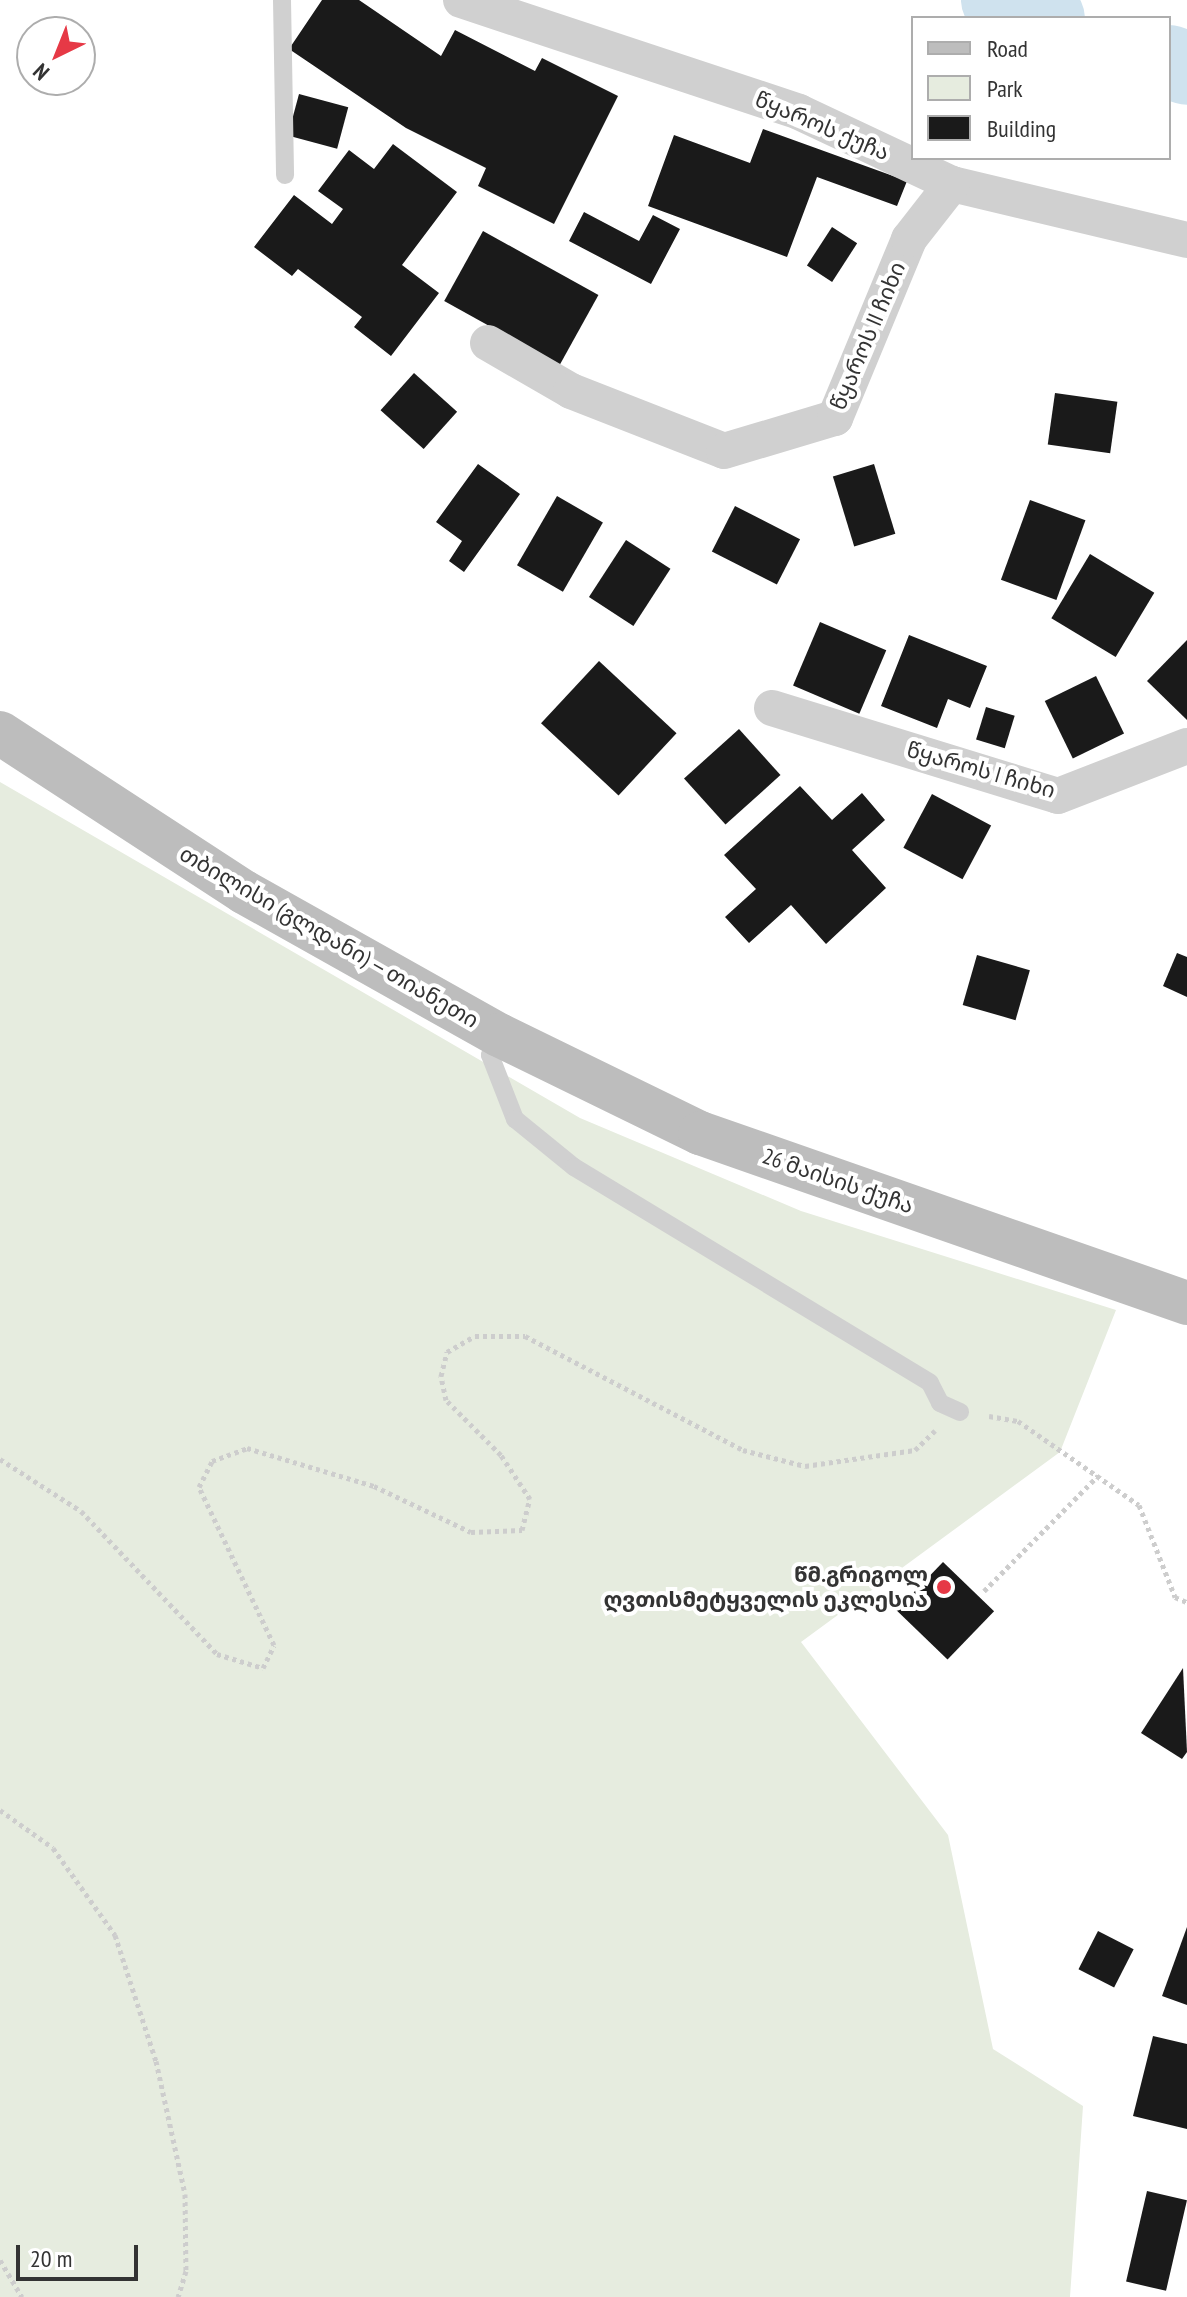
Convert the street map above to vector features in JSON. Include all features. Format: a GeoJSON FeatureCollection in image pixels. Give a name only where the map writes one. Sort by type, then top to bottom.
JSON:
{"type":"FeatureCollection","features":[{"type":"Feature","properties":{"kind":"main road","name":"თბილისი (გლდანი) — თიანეთი"},"geometry":{"type":"LineString","coordinates":[[0,733],[244,892],[499,1035]]}},
{"type":"Feature","properties":{"kind":"main road","name":"26 მაისის ქუჩა"},"geometry":{"type":"LineString","coordinates":[[499,1035],[700,1133],[1187,1303]]}},
{"type":"Feature","properties":{"kind":"street","name":"წყაროს ქუჩა"},"geometry":{"type":"LineString","coordinates":[[461,0],[799,112],[952,184],[1187,240]]}},
{"type":"Feature","properties":{"kind":"street","name":"წყაროს II ჩიხი"},"geometry":{"type":"LineString","coordinates":[[488,343],[571,391],[724,451],[835,418],[909,239],[952,184]]}},
{"type":"Feature","properties":{"kind":"street","name":"წყაროს I ჩიხი"},"geometry":{"type":"LineString","coordinates":[[772,708],[1058,796],[1187,746]]}},
{"type":"Feature","properties":{"kind":"lane"},"geometry":{"type":"LineString","coordinates":[[282,0],[285,175]]}},
{"type":"Feature","properties":{"kind":"lane"},"geometry":{"type":"LineString","coordinates":[[499,1035],[490,1055],[515,1119],[574,1167],[930,1383],[940,1403],[960,1412]]}},
{"type":"Feature","properties":{"kind":"path"},"geometry":{"type":"LineString","coordinates":[[0,1459],[81,1511],[217,1654],[263,1668],[274,1645],[199,1487],[212,1461],[247,1448],[374,1486],[471,1532],[522,1530],[530,1499],[501,1455],[446,1400],[441,1376],[447,1352],[475,1336],[525,1336],[743,1450],[805,1466],[915,1450],[938,1429],[940,1403]]}},
{"type":"Feature","properties":{"kind":"path"},"geometry":{"type":"LineString","coordinates":[[960,1412],[1018,1421],[1139,1505],[1175,1597],[1187,1602]]}},
{"type":"Feature","properties":{"kind":"path"},"geometry":{"type":"LineString","coordinates":[[984,1591],[1098,1476]]}},
{"type":"Feature","properties":{"kind":"path"},"geometry":{"type":"LineString","coordinates":[[0,1810],[53,1848],[115,1935],[156,2061],[185,2194],[186,2271],[178,2297]]}},
{"type":"Feature","properties":{"kind":"path"},"geometry":{"type":"LineString","coordinates":[[0,2260],[22,2297]]}},
{"type":"Feature","properties":{"kind":"green space"},"geometry":{"type":"Polygon","coordinates":[[[0,782],[580,1118],[801,1211],[1116,1310],[1060,1452],[801,1642],[948,1835],[993,2049],[1083,2106],[1070,2297],[0,2297],[0,782]]]}},
{"type":"Feature","properties":{"kind":"building"},"geometry":{"type":"Polygon","coordinates":[[[322,0],[359,0],[441,56],[455,30],[535,71],[542,58],[618,96],[554,224],[478,186],[486,168],[406,128],[289,49],[322,0]]]}},
{"type":"Feature","properties":{"kind":"building"},"geometry":{"type":"Polygon","coordinates":[[[299,94],[348,107],[337,149],[288,136],[299,94]]]}},
{"type":"Feature","properties":{"kind":"building"},"geometry":{"type":"Polygon","coordinates":[[[763,129],[907,181],[897,206],[817,177],[787,257],[648,206],[674,135],[750,163],[763,129]]]}},
{"type":"Feature","properties":{"kind":"building"},"geometry":{"type":"Polygon","coordinates":[[[393,144],[457,192],[402,265],[439,293],[391,356],[354,327],[362,317],[298,269],[292,276],[254,247],[294,195],[332,224],[343,209],[318,191],[349,150],[374,169],[393,144]]]}},
{"type":"Feature","properties":{"kind":"building"},"geometry":{"type":"Polygon","coordinates":[[[584,212],[639,241],[653,215],[680,229],[651,284],[569,241],[584,212]]]}},
{"type":"Feature","properties":{"kind":"building"},"geometry":{"type":"Polygon","coordinates":[[[832,227],[857,243],[832,282],[807,266],[832,227]]]}},
{"type":"Feature","properties":{"kind":"building"},"geometry":{"type":"Polygon","coordinates":[[[483,231],[598,295],[560,365],[444,301],[483,231]]]}},
{"type":"Feature","properties":{"kind":"building"},"geometry":{"type":"Polygon","coordinates":[[[414,373],[457,412],[424,449],[381,410],[414,373]]]}},
{"type":"Feature","properties":{"kind":"building"},"geometry":{"type":"Polygon","coordinates":[[[1055,393],[1117,402],[1110,453],[1048,444],[1055,393]]]}},
{"type":"Feature","properties":{"kind":"building"},"geometry":{"type":"Polygon","coordinates":[[[478,464],[520,494],[464,572],[449,561],[462,541],[436,522],[478,464]]]}},
{"type":"Feature","properties":{"kind":"building"},"geometry":{"type":"Polygon","coordinates":[[[874,464],[895,534],[854,546],[833,477],[874,464]]]}},
{"type":"Feature","properties":{"kind":"building"},"geometry":{"type":"Polygon","coordinates":[[[557,496],[603,522],[563,592],[517,565],[557,496]]]}},
{"type":"Feature","properties":{"kind":"building"},"geometry":{"type":"Polygon","coordinates":[[[1030,500],[1085,520],[1056,600],[1001,580],[1030,500]]]}},
{"type":"Feature","properties":{"kind":"building"},"geometry":{"type":"Polygon","coordinates":[[[735,506],[800,539],[777,585],[712,551],[735,506]]]}},
{"type":"Feature","properties":{"kind":"building"},"geometry":{"type":"Polygon","coordinates":[[[626,540],[670,569],[633,626],[589,597],[626,540]]]}},
{"type":"Feature","properties":{"kind":"building"},"geometry":{"type":"Polygon","coordinates":[[[1090,554],[1154,593],[1116,657],[1051,618],[1090,554]]]}},
{"type":"Feature","properties":{"kind":"building"},"geometry":{"type":"Polygon","coordinates":[[[820,622],[886,650],[859,714],[793,686],[820,622]]]}},
{"type":"Feature","properties":{"kind":"building"},"geometry":{"type":"Polygon","coordinates":[[[909,635],[987,666],[970,708],[948,699],[937,728],[881,706],[909,635]]]}},
{"type":"Feature","properties":{"kind":"building"},"geometry":{"type":"Polygon","coordinates":[[[1187,640],[1187,720],[1147,681],[1187,640]]]}},
{"type":"Feature","properties":{"kind":"building"},"geometry":{"type":"Polygon","coordinates":[[[599,661],[677,733],[619,795],[541,723],[599,661]]]}},
{"type":"Feature","properties":{"kind":"building"},"geometry":{"type":"Polygon","coordinates":[[[1096,676],[1124,734],[1073,759],[1045,701],[1096,676]]]}},
{"type":"Feature","properties":{"kind":"building"},"geometry":{"type":"Polygon","coordinates":[[[986,707],[1015,716],[1005,748],[976,740],[986,707]]]}},
{"type":"Feature","properties":{"kind":"building"},"geometry":{"type":"Polygon","coordinates":[[[739,729],[780,775],[725,825],[684,779],[739,729]]]}},
{"type":"Feature","properties":{"kind":"building"},"geometry":{"type":"Polygon","coordinates":[[[800,786],[832,820],[862,793],[885,820],[852,850],[886,888],[826,944],[791,905],[749,943],[725,917],[756,889],[724,855],[800,786]]]}},
{"type":"Feature","properties":{"kind":"building"},"geometry":{"type":"Polygon","coordinates":[[[932,794],[991,825],[963,879],[903,848],[932,794]]]}},
{"type":"Feature","properties":{"kind":"building"},"geometry":{"type":"Polygon","coordinates":[[[1177,953],[1187,957],[1187,997],[1163,986],[1177,953]]]}},
{"type":"Feature","properties":{"kind":"building"},"geometry":{"type":"Polygon","coordinates":[[[977,955],[1030,970],[1016,1020],[963,1005],[977,955]]]}},
{"type":"Feature","properties":{"kind":"building","name":"წმ.გრიგოლ ღვთისმეტყველის ეკლესია"},"geometry":{"type":"Polygon","coordinates":[[[943,1562],[994,1611],[948,1660],[896,1610],[943,1562]]]}},
{"type":"Feature","properties":{"kind":"building"},"geometry":{"type":"Polygon","coordinates":[[[1183,1668],[1187,1752],[1182,1759],[1141,1733],[1183,1668]]]}},
{"type":"Feature","properties":{"kind":"building"},"geometry":{"type":"Polygon","coordinates":[[[1187,1927],[1187,2005],[1162,1996],[1187,1927]]]}},
{"type":"Feature","properties":{"kind":"building"},"geometry":{"type":"Polygon","coordinates":[[[1098,1931],[1134,1949],[1114,1987],[1078,1969],[1098,1931]]]}},
{"type":"Feature","properties":{"kind":"building"},"geometry":{"type":"Polygon","coordinates":[[[1153,2036],[1187,2044],[1187,2129],[1133,2116],[1153,2036]]]}},
{"type":"Feature","properties":{"kind":"building"},"geometry":{"type":"Polygon","coordinates":[[[1147,2191],[1187,2200],[1166,2291],[1126,2282],[1147,2191]]]}},
{"type":"Feature","properties":{"kind":"waterway"},"geometry":{"type":"LineString","coordinates":[[998,0],[1042,16]]}},
{"type":"Feature","properties":{"kind":"waterway"},"geometry":{"type":"LineString","coordinates":[[1171,63],[1187,68]]}},
{"type":"Feature","properties":{"kind":"place","name":"წმ.გრიგოლ ღვთისმეტყველის ეკლესია"},"geometry":{"type":"Point","coordinates":[944,1587]}}]}
